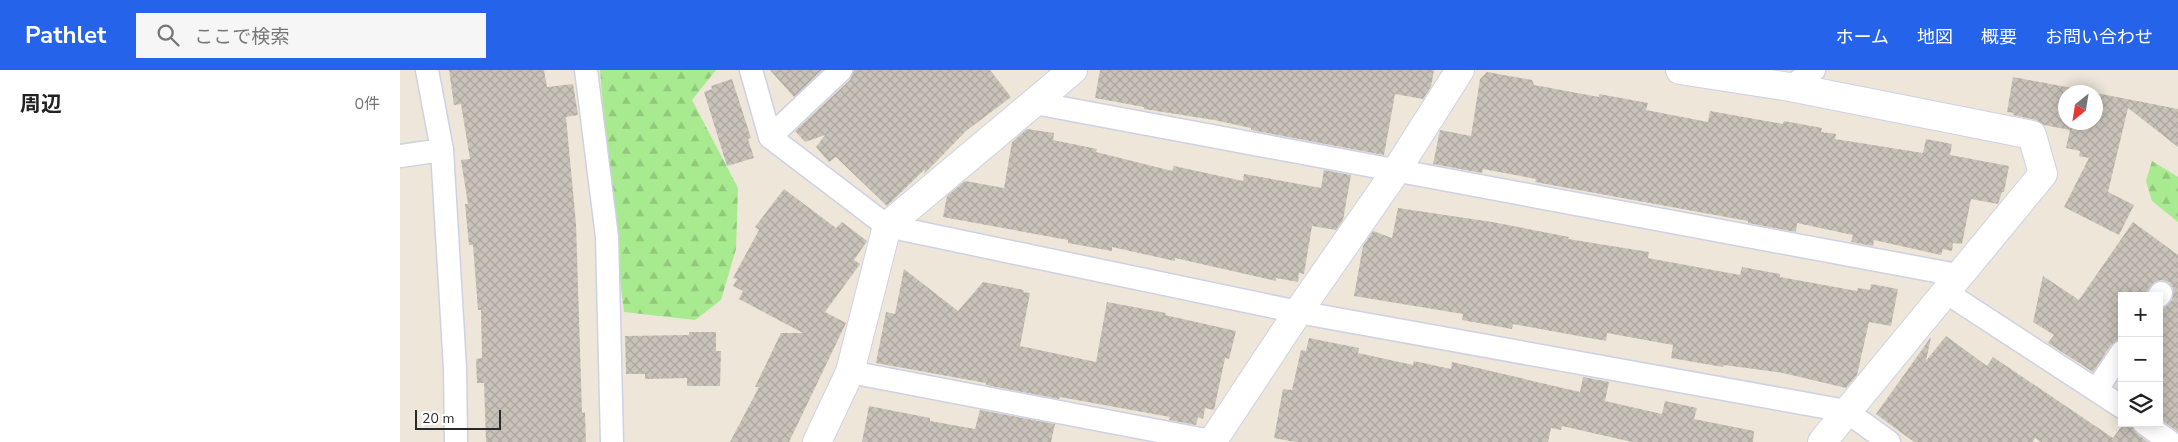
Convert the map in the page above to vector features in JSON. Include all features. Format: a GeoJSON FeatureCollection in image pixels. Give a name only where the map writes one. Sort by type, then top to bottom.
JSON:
{"type":"FeatureCollection","features":[{"type":"Feature","properties":{"kind":"street"},"geometry":{"type":"LineString","coordinates":[[427,70],[442,150],[455,368],[456,442]]}},
{"type":"Feature","properties":{"kind":"street"},"geometry":{"type":"LineString","coordinates":[[586,70],[607,237],[612,442]]}},
{"type":"Feature","properties":{"kind":"street"},"geometry":{"type":"LineString","coordinates":[[751,70],[770,137],[887,226],[1298,312],[1846,411],[1889,442]]}},
{"type":"Feature","properties":{"kind":"street"},"geometry":{"type":"LineString","coordinates":[[770,137],[841,70]]}},
{"type":"Feature","properties":{"kind":"street"},"geometry":{"type":"LineString","coordinates":[[817,442],[850,372],[887,226],[1074,70]]}},
{"type":"Feature","properties":{"kind":"street"},"geometry":{"type":"LineString","coordinates":[[850,372],[1214,442],[1298,312],[1396,171],[1460,70]]}},
{"type":"Feature","properties":{"kind":"street"},"geometry":{"type":"LineString","coordinates":[[1680,70],[1790,87],[2032,135],[2043,174],[1951,283],[1822,442]]}},
{"type":"Feature","properties":{"kind":"street"},"geometry":{"type":"LineString","coordinates":[[1790,87],[1814,70]]}},
{"type":"Feature","properties":{"kind":"street"},"geometry":{"type":"LineString","coordinates":[[1035,102],[1396,171],[1951,283],[2118,404]]}},
{"type":"Feature","properties":{"kind":"street"},"geometry":{"type":"LineString","coordinates":[[400,156],[442,150]]}},
{"type":"Feature","properties":{"kind":"street"},"geometry":{"type":"LineString","coordinates":[[2097,389],[2118,358]]}},
{"type":"Feature","properties":{"kind":"street"},"geometry":{"type":"LineString","coordinates":[[2149,427],[2170,442]]}},
{"type":"Feature","properties":{"kind":"green space"},"geometry":{"type":"Polygon","coordinates":[[[600,70],[716,70],[692,100],[738,188],[736,249],[721,300],[695,320],[624,312],[612,213],[600,70]]]}},
{"type":"Feature","properties":{"kind":"green space"},"geometry":{"type":"Polygon","coordinates":[[[2152,161],[2178,177],[2178,222],[2152,201],[2146,181],[2152,161]]]}},
{"type":"Feature","properties":{"kind":"building"},"geometry":{"type":"Polygon","coordinates":[[[449,70],[544,70],[547,87],[573,84],[578,115],[566,117],[576,224],[582,413],[585,412],[586,442],[486,442],[484,383],[477,383],[476,359],[482,358],[481,310],[478,310],[473,245],[469,245],[465,204],[468,204],[461,160],[470,159],[461,104],[454,105],[449,70]]]}},
{"type":"Feature","properties":{"kind":"building"},"geometry":{"type":"Polygon","coordinates":[[[770,70],[822,70],[794,97],[770,70]]]}},
{"type":"Feature","properties":{"kind":"building"},"geometry":{"type":"Polygon","coordinates":[[[854,70],[990,70],[1011,97],[966,131],[924,174],[925,169],[887,206],[836,157],[829,162],[816,147],[825,135],[805,142],[795,131],[850,80],[854,70]]]}},
{"type":"Feature","properties":{"kind":"building"},"geometry":{"type":"Polygon","coordinates":[[[1100,70],[1434,70],[1431,87],[1423,99],[1395,94],[1384,155],[1095,98],[1100,70]]]}},
{"type":"Feature","properties":{"kind":"building"},"geometry":{"type":"Polygon","coordinates":[[[1487,72],[1532,80],[1534,85],[1599,97],[1599,94],[1648,103],[1646,110],[1708,122],[1710,111],[1783,124],[1784,121],[1822,128],[1821,132],[1836,134],[1835,139],[1923,153],[1926,139],[1952,144],[1950,155],[2009,166],[2004,192],[2002,192],[1998,204],[1971,199],[1962,244],[1953,243],[1952,251],[1943,249],[1941,255],[1874,240],[1873,246],[1851,242],[1853,235],[1797,223],[1796,232],[1748,223],[1748,221],[1535,182],[1536,179],[1483,169],[1482,173],[1433,164],[1440,130],[1471,136],[1480,79],[1487,72]]]}},
{"type":"Feature","properties":{"kind":"building"},"geometry":{"type":"Polygon","coordinates":[[[2013,77],[2058,85],[2058,128],[2044,125],[2036,120],[2007,112],[2013,77]]]}},
{"type":"Feature","properties":{"kind":"building"},"geometry":{"type":"Polygon","coordinates":[[[732,79],[751,138],[748,139],[754,158],[727,166],[704,92],[712,89],[711,86],[732,79]]]}},
{"type":"Feature","properties":{"kind":"building"},"geometry":{"type":"Polygon","coordinates":[[[2103,94],[2178,109],[2178,147],[2128,108],[2108,192],[2134,205],[2119,235],[2064,207],[2089,158],[2079,156],[2080,151],[2066,148],[2070,130],[2103,130],[2103,94]]]}},
{"type":"Feature","properties":{"kind":"building"},"geometry":{"type":"Polygon","coordinates":[[[1027,129],[1054,133],[1053,140],[1097,149],[1096,152],[1172,171],[1174,166],[1243,181],[1244,174],[1321,188],[1324,170],[1351,175],[1343,220],[1336,230],[1312,226],[1304,274],[1299,273],[1298,282],[1276,278],[1276,281],[1175,258],[1175,261],[1112,247],[1112,251],[1068,243],[1068,240],[943,217],[947,196],[965,181],[1004,188],[1012,142],[1027,129]]]}},
{"type":"Feature","properties":{"kind":"building"},"geometry":{"type":"Polygon","coordinates":[[[784,189],[836,228],[842,222],[867,241],[854,260],[860,264],[825,312],[846,323],[789,442],[730,442],[759,387],[755,387],[781,333],[803,333],[739,299],[743,291],[733,286],[737,279],[733,278],[759,230],[755,227],[784,189]]]}},
{"type":"Feature","properties":{"kind":"building"},"geometry":{"type":"Polygon","coordinates":[[[1398,208],[1492,222],[1569,237],[1568,239],[1649,252],[1648,258],[1740,275],[1742,267],[1780,274],[1780,277],[1857,291],[1858,288],[1870,290],[1871,284],[1898,289],[1891,326],[1869,322],[1857,375],[1846,388],[1783,373],[1724,365],[1723,367],[1671,358],[1673,345],[1607,333],[1606,341],[1513,324],[1512,329],[1462,320],[1463,314],[1354,296],[1363,246],[1373,231],[1392,238],[1398,208]]]}},
{"type":"Feature","properties":{"kind":"building"},"geometry":{"type":"Polygon","coordinates":[[[2133,222],[2178,255],[2178,432],[2163,421],[2163,308],[2172,300],[2173,288],[2169,282],[2161,280],[2155,282],[2147,292],[2118,292],[2118,341],[2111,345],[2093,372],[2048,343],[2054,335],[2033,322],[2043,276],[2079,300],[2133,222]]]}},
{"type":"Feature","properties":{"kind":"building"},"geometry":{"type":"Polygon","coordinates":[[[904,269],[958,311],[983,282],[1024,290],[1023,292],[1030,293],[1020,346],[1096,362],[1107,302],[1166,313],[1165,315],[1236,331],[1229,359],[1225,358],[1214,410],[1205,408],[1203,419],[1198,417],[1196,425],[1169,420],[1170,417],[1060,397],[1059,399],[986,385],[986,383],[876,363],[886,312],[895,314],[904,269]]]}},
{"type":"Feature","properties":{"kind":"building"},"geometry":{"type":"Polygon","coordinates":[[[689,332],[716,332],[716,351],[721,351],[720,386],[687,386],[687,378],[645,379],[645,374],[626,374],[625,336],[689,335],[689,332]]]}},
{"type":"Feature","properties":{"kind":"building"},"geometry":{"type":"Polygon","coordinates":[[[1946,336],[1987,366],[1993,357],[2113,438],[2121,427],[2133,427],[2136,433],[2148,442],[2041,442],[2035,438],[2033,442],[1914,442],[1876,414],[1931,337],[1926,361],[1946,336]]]}},
{"type":"Feature","properties":{"kind":"building"},"geometry":{"type":"Polygon","coordinates":[[[1309,338],[1359,348],[1358,353],[1413,365],[1414,361],[1451,369],[1452,362],[1580,392],[1583,377],[1609,382],[1605,401],[1662,414],[1665,401],[1697,408],[1694,419],[1754,431],[1753,442],[1632,442],[1562,426],[1561,430],[1551,428],[1548,442],[1295,442],[1274,438],[1283,389],[1292,390],[1301,350],[1306,351],[1309,338]]]}},
{"type":"Feature","properties":{"kind":"building"},"geometry":{"type":"Polygon","coordinates":[[[869,406],[930,418],[930,421],[975,429],[980,410],[1055,424],[1051,442],[862,442],[869,406]]]}}]}
